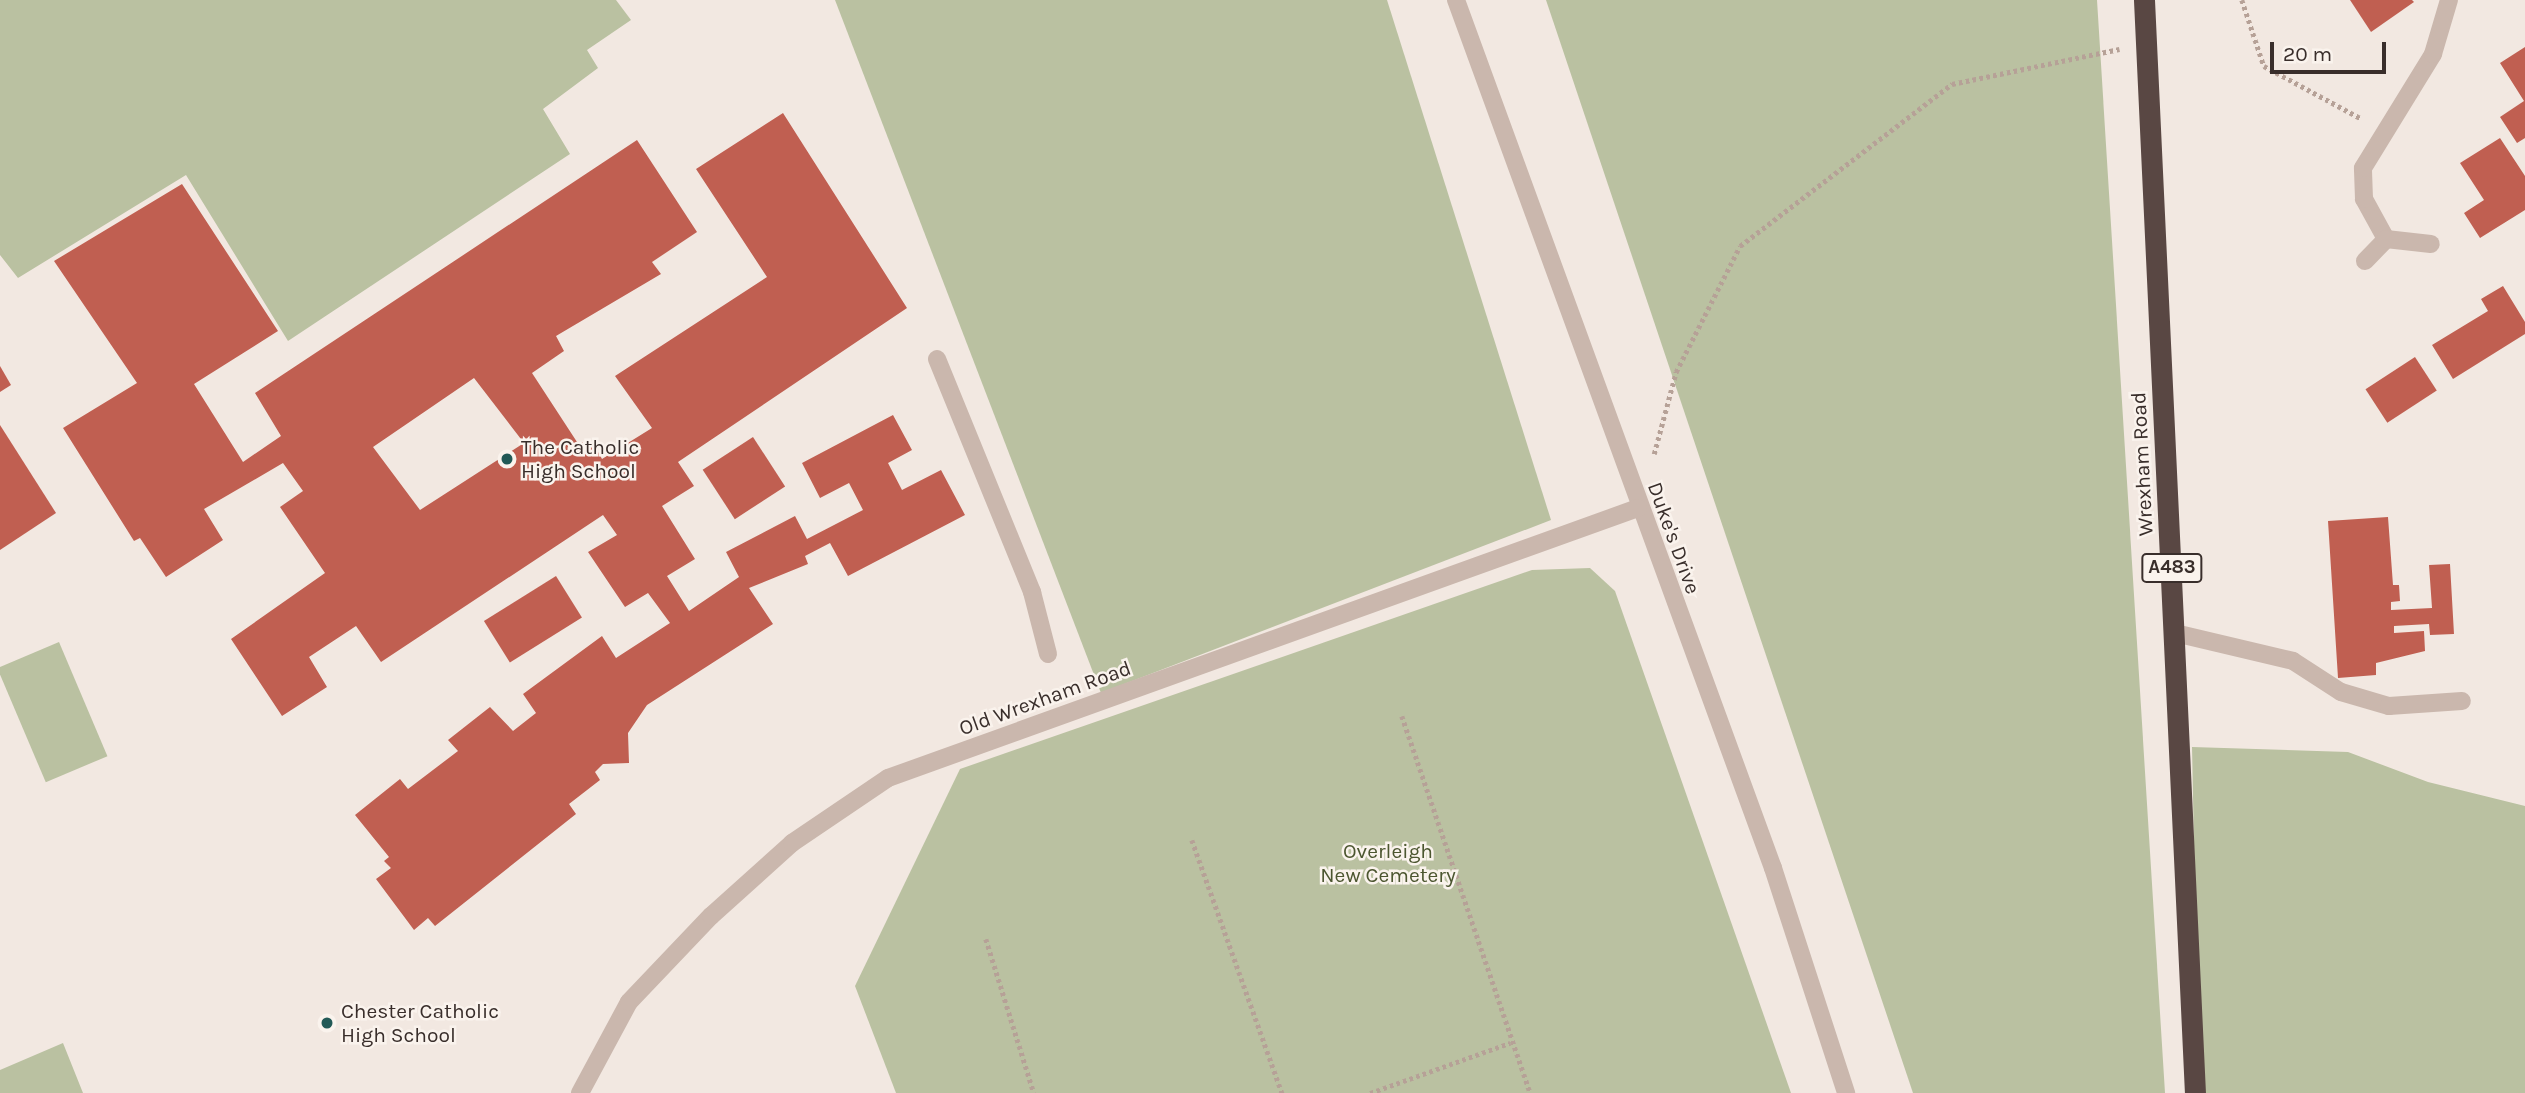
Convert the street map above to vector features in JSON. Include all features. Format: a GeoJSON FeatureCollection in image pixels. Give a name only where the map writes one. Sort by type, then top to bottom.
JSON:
{"type":"FeatureCollection","features":[{"type":"Feature","properties":{"kind":"highway","name":"Wrexham Road"},"geometry":{"type":"LineString","coordinates":[[2144,0],[2195,1093]]}},
{"type":"Feature","properties":{"kind":"street","name":"Duke's Drive"},"geometry":{"type":"LineString","coordinates":[[1456,0],[1638,508],[1773,868],[1846,1093]]}},
{"type":"Feature","properties":{"kind":"street"},"geometry":{"type":"LineString","coordinates":[[2386,239],[2364,200],[2363,168],[2433,54],[2449,0]]}},
{"type":"Feature","properties":{"kind":"street"},"geometry":{"type":"LineString","coordinates":[[2386,239],[2431,244]]}},
{"type":"Feature","properties":{"kind":"street"},"geometry":{"type":"LineString","coordinates":[[2365,261],[2386,239]]}},
{"type":"Feature","properties":{"kind":"street"},"geometry":{"type":"LineString","coordinates":[[937,359],[1032,592],[1048,654]]}},
{"type":"Feature","properties":{"kind":"street","name":"Old Wrexham Road"},"geometry":{"type":"LineString","coordinates":[[580,1093],[629,1002],[711,916],[792,843],[888,778],[1638,508]]}},
{"type":"Feature","properties":{"kind":"street"},"geometry":{"type":"LineString","coordinates":[[2175,633],[2293,661],[2342,692],[2389,706],[2462,701]]}},
{"type":"Feature","properties":{"kind":"path"},"geometry":{"type":"LineString","coordinates":[[2242,0],[2264,66],[2384,130]]}},
{"type":"Feature","properties":{"kind":"path"},"geometry":{"type":"LineString","coordinates":[[1652,459],[1676,372],[1740,246],[1952,84],[2146,43]]}},
{"type":"Feature","properties":{"kind":"path"},"geometry":{"type":"LineString","coordinates":[[1402,716],[1510,1043],[1530,1093]]}},
{"type":"Feature","properties":{"kind":"path"},"geometry":{"type":"LineString","coordinates":[[1192,840],[1282,1093]]}},
{"type":"Feature","properties":{"kind":"path"},"geometry":{"type":"LineString","coordinates":[[986,939],[1034,1093]]}},
{"type":"Feature","properties":{"kind":"path"},"geometry":{"type":"LineString","coordinates":[[1370,1093],[1510,1043]]}},
{"type":"Feature","properties":{"kind":"green space"},"geometry":{"type":"Polygon","coordinates":[[[0,0],[616,0],[631,20],[587,50],[598,68],[543,109],[570,154],[288,341],[186,175],[18,278],[0,255],[0,0]]]}},
{"type":"Feature","properties":{"kind":"green space"},"geometry":{"type":"Polygon","coordinates":[[[835,0],[1387,0],[1551,520],[1101,693],[835,0]]]}},
{"type":"Feature","properties":{"kind":"green space"},"geometry":{"type":"Polygon","coordinates":[[[1546,0],[2097,0],[2165,1093],[1913,1093],[1546,0]]]}},
{"type":"Feature","properties":{"kind":"green space","name":"Overleigh New Cemetery"},"geometry":{"type":"Polygon","coordinates":[[[1590,568],[1615,591],[1791,1093],[896,1093],[855,986],[960,769],[1532,570],[1590,568]]]}},
{"type":"Feature","properties":{"kind":"green space"},"geometry":{"type":"Polygon","coordinates":[[[59,642],[107,756],[46,782],[0,674],[0,667],[59,642]]]}},
{"type":"Feature","properties":{"kind":"green space"},"geometry":{"type":"Polygon","coordinates":[[[2192,747],[2348,752],[2428,782],[2525,806],[2525,1093],[2199,1093],[2192,747]]]}},
{"type":"Feature","properties":{"kind":"green space"},"geometry":{"type":"Polygon","coordinates":[[[63,1043],[83,1093],[0,1093],[0,1070],[63,1043]]]}},
{"type":"Feature","properties":{"kind":"building"},"geometry":{"type":"Polygon","coordinates":[[[2350,0],[2412,0],[2414,2],[2371,32],[2350,0]]]}},
{"type":"Feature","properties":{"kind":"building"},"geometry":{"type":"Polygon","coordinates":[[[2525,47],[2525,138],[2517,143],[2500,117],[2524,101],[2500,63],[2525,47]]]}},
{"type":"Feature","properties":{"kind":"building"},"geometry":{"type":"Polygon","coordinates":[[[783,113],[907,308],[678,462],[694,486],[662,506],[695,559],[667,576],[689,611],[739,577],[726,552],[795,516],[807,539],[863,510],[849,483],[820,498],[802,463],[893,415],[912,450],[888,463],[902,490],[941,470],[965,515],[848,576],[830,543],[805,556],[808,564],[749,588],[773,624],[647,705],[628,733],[629,763],[603,764],[595,772],[600,780],[569,804],[576,814],[435,926],[428,918],[414,930],[376,879],[391,868],[384,861],[389,857],[355,815],[400,779],[408,789],[458,751],[448,740],[490,707],[513,731],[536,713],[523,694],[602,636],[616,658],[670,623],[648,593],[625,607],[588,552],[617,535],[603,515],[381,662],[356,626],[309,657],[327,687],[282,716],[231,639],[325,573],[280,507],[303,491],[283,463],[204,509],[223,540],[166,577],[140,538],[134,541],[63,428],[137,383],[54,261],[182,184],[278,331],[194,384],[243,462],[281,436],[255,393],[637,140],[697,232],[652,262],[661,274],[556,336],[564,351],[532,373],[577,442],[593,443],[602,459],[652,428],[615,376],[767,277],[696,169],[783,113]],[[474,378],[373,447],[420,510],[524,443],[474,378]]]}},
{"type":"Feature","properties":{"kind":"building"},"geometry":{"type":"Polygon","coordinates":[[[2500,138],[2525,176],[2525,210],[2480,238],[2464,213],[2484,200],[2460,163],[2500,138]]]}},
{"type":"Feature","properties":{"kind":"building"},"geometry":{"type":"Polygon","coordinates":[[[2503,286],[2525,322],[2525,334],[2453,379],[2432,345],[2488,311],[2481,299],[2503,286]]]}},
{"type":"Feature","properties":{"kind":"building"},"geometry":{"type":"Polygon","coordinates":[[[2415,357],[2437,391],[2387,423],[2366,389],[2415,357]]]}},
{"type":"Feature","properties":{"kind":"building"},"geometry":{"type":"Polygon","coordinates":[[[0,366],[11,385],[0,392],[0,366]]]}},
{"type":"Feature","properties":{"kind":"building"},"geometry":{"type":"Polygon","coordinates":[[[0,425],[56,513],[0,550],[0,425]]]}},
{"type":"Feature","properties":{"kind":"building"},"geometry":{"type":"Polygon","coordinates":[[[753,437],[785,486],[735,519],[703,470],[753,437]]]}},
{"type":"Feature","properties":{"kind":"building"},"geometry":{"type":"Polygon","coordinates":[[[2388,517],[2393,585],[2399,585],[2400,601],[2391,602],[2391,610],[2432,608],[2429,565],[2450,564],[2454,634],[2430,635],[2429,624],[2394,626],[2394,633],[2424,631],[2425,651],[2376,663],[2376,675],[2338,678],[2328,521],[2388,517]]]}},
{"type":"Feature","properties":{"kind":"building"},"geometry":{"type":"Polygon","coordinates":[[[556,576],[582,618],[510,663],[484,621],[556,576]]]}},
{"type":"Feature","properties":{"kind":"place","name":"The Catholic High School"},"geometry":{"type":"Point","coordinates":[507,459]}},
{"type":"Feature","properties":{"kind":"place","name":"Chester Catholic High School"},"geometry":{"type":"Point","coordinates":[327,1023]}}]}
